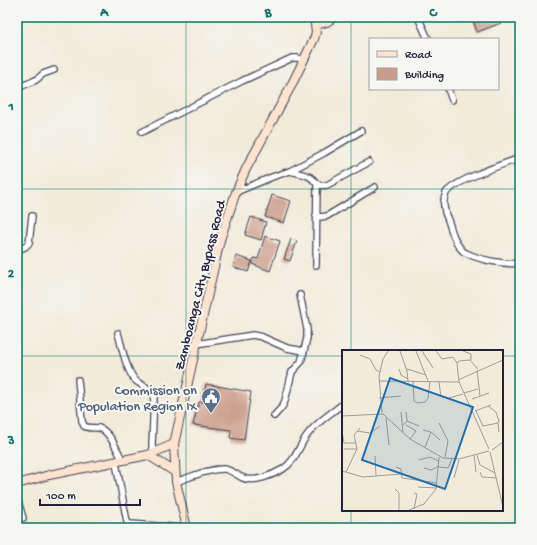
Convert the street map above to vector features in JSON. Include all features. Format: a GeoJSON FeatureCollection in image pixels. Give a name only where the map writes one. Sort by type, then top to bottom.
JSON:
{"type":"FeatureCollection","features":[{"type":"Feature","properties":{"kind":"main road"},"geometry":{"type":"LineString","coordinates":[[315,21],[327,22],[334,17]]}},
{"type":"Feature","properties":{"kind":"main road","name":"Zamboanga City Bypass Road"},"geometry":{"type":"LineString","coordinates":[[186,528],[174,472],[174,444],[220,240],[236,192],[249,162],[314,39],[315,21]]}},
{"type":"Feature","properties":{"kind":"main road"},"geometry":{"type":"LineString","coordinates":[[17,483],[119,462],[151,454],[174,444]]}},
{"type":"Feature","properties":{"kind":"main road"},"geometry":{"type":"LineString","coordinates":[[151,454],[156,460],[174,472]]}},
{"type":"Feature","properties":{"kind":"street"},"geometry":{"type":"LineString","coordinates":[[418,17],[428,38]]}},
{"type":"Feature","properties":{"kind":"street"},"geometry":{"type":"LineString","coordinates":[[142,132],[242,81],[285,61],[294,57],[302,60]]}},
{"type":"Feature","properties":{"kind":"street"},"geometry":{"type":"LineString","coordinates":[[17,88],[33,81],[43,74],[54,70]]}},
{"type":"Feature","properties":{"kind":"street"},"geometry":{"type":"LineString","coordinates":[[448,90],[452,100]]}},
{"type":"Feature","properties":{"kind":"street"},"geometry":{"type":"LineString","coordinates":[[236,192],[290,171],[330,150],[361,131]]}},
{"type":"Feature","properties":{"kind":"street"},"geometry":{"type":"LineString","coordinates":[[520,158],[464,180],[446,194],[444,204],[445,214],[457,244],[465,253],[499,262],[512,264],[520,263]]}},
{"type":"Feature","properties":{"kind":"street"},"geometry":{"type":"LineString","coordinates":[[290,171],[311,178],[317,184],[327,185],[370,162]]}},
{"type":"Feature","properties":{"kind":"street"},"geometry":{"type":"LineString","coordinates":[[316,265],[317,184]]}},
{"type":"Feature","properties":{"kind":"street"},"geometry":{"type":"LineString","coordinates":[[316,215],[320,217],[327,216],[375,187]]}},
{"type":"Feature","properties":{"kind":"street"},"geometry":{"type":"LineString","coordinates":[[17,250],[29,243],[32,216]]}},
{"type":"Feature","properties":{"kind":"street"},"geometry":{"type":"LineString","coordinates":[[274,416],[285,401],[292,372],[301,362],[307,338],[307,329],[300,295]]}},
{"type":"Feature","properties":{"kind":"street"},"geometry":{"type":"LineString","coordinates":[[118,333],[130,373],[136,381],[151,389],[154,394],[151,454]]}},
{"type":"Feature","properties":{"kind":"street"},"geometry":{"type":"LineString","coordinates":[[196,344],[253,335],[262,337],[286,348],[304,351]]}},
{"type":"Feature","properties":{"kind":"street"},"geometry":{"type":"LineString","coordinates":[[78,380],[82,421],[84,426],[87,428],[96,428],[105,431],[110,438],[119,462],[127,522],[130,524],[186,528]]}},
{"type":"Feature","properties":{"kind":"street"},"geometry":{"type":"LineString","coordinates":[[176,482],[224,469],[231,471],[244,479],[251,480],[284,468],[297,454],[309,432],[342,405]]}},
{"type":"Feature","properties":{"kind":"street"},"geometry":{"type":"LineString","coordinates":[[17,498],[23,518]]}},
{"type":"Feature","properties":{"kind":"building"},"geometry":{"type":"Polygon","coordinates":[[[472,17],[499,17],[501,23],[477,32],[472,17]]]}},
{"type":"Feature","properties":{"kind":"building"},"geometry":{"type":"Polygon","coordinates":[[[272,195],[291,201],[284,223],[265,217],[272,195]]]}},
{"type":"Feature","properties":{"kind":"building"},"geometry":{"type":"Polygon","coordinates":[[[251,217],[266,222],[261,240],[245,235],[251,217]]]}},
{"type":"Feature","properties":{"kind":"building"},"geometry":{"type":"Polygon","coordinates":[[[265,236],[280,241],[270,271],[252,264],[254,258],[258,259],[265,236]]]}},
{"type":"Feature","properties":{"kind":"building"},"geometry":{"type":"Polygon","coordinates":[[[291,239],[297,241],[290,261],[284,259],[291,239]]]}},
{"type":"Feature","properties":{"kind":"building"},"geometry":{"type":"Polygon","coordinates":[[[236,256],[252,261],[248,272],[233,267],[236,256]]]}},
{"type":"Feature","properties":{"kind":"building"},"geometry":{"type":"Polygon","coordinates":[[[206,384],[251,392],[244,440],[230,438],[231,430],[193,425],[199,402],[203,402],[206,384]]]}},
{"type":"Feature","properties":{"kind":"place","name":"Commission on Population Region IX"},"geometry":{"type":"Point","coordinates":[211,414]}}]}
